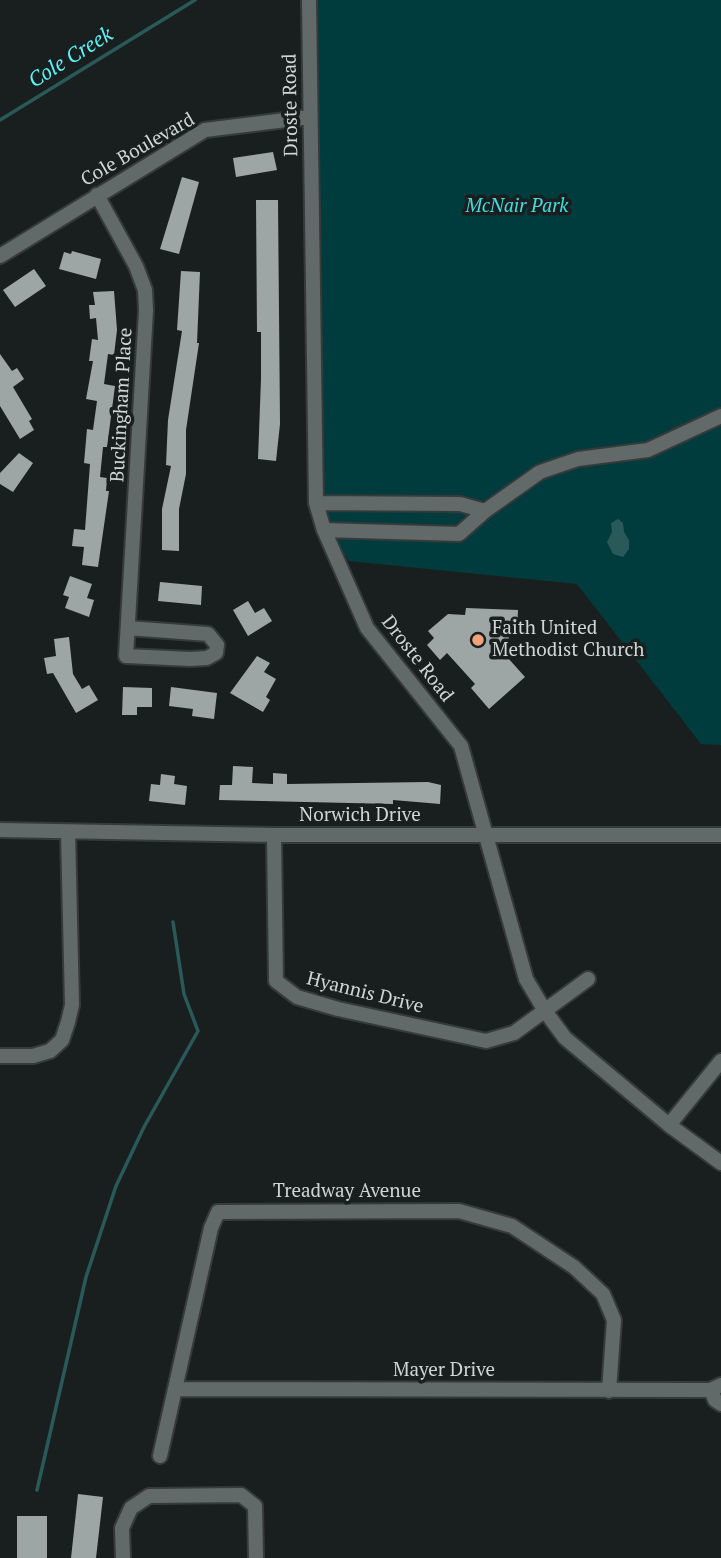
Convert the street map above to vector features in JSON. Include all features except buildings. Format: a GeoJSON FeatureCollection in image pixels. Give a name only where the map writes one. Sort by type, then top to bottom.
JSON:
{"type":"FeatureCollection","features":[{"type":"Feature","properties":{"kind":"street","name":"Droste Road"},"geometry":{"type":"LineString","coordinates":[[309,0],[316,503],[324,530],[367,628],[461,746],[526,979],[545,1011],[565,1038],[669,1125],[721,1163]]}},
{"type":"Feature","properties":{"kind":"street","name":"Cole Boulevard"},"geometry":{"type":"LineString","coordinates":[[0,257],[205,130],[310,117]]}},
{"type":"Feature","properties":{"kind":"street","name":"Buckingham Place"},"geometry":{"type":"LineString","coordinates":[[97,195],[136,266],[145,290],[126,656],[190,659],[207,658],[216,653],[217,645],[208,634],[128,628]]}},
{"type":"Feature","properties":{"kind":"street"},"geometry":{"type":"LineString","coordinates":[[324,530],[460,534],[485,511],[540,472],[578,459],[648,450],[721,416]]}},
{"type":"Feature","properties":{"kind":"street"},"geometry":{"type":"LineString","coordinates":[[316,503],[460,504],[485,511]]}},
{"type":"Feature","properties":{"kind":"street","name":"Norwich Drive"},"geometry":{"type":"LineString","coordinates":[[0,830],[274,835],[721,835]]}},
{"type":"Feature","properties":{"kind":"street"},"geometry":{"type":"LineString","coordinates":[[0,1056],[33,1056],[50,1051],[62,1040],[68,1022],[72,1004],[68,832]]}},
{"type":"Feature","properties":{"kind":"street","name":"Hyannis Drive"},"geometry":{"type":"LineString","coordinates":[[274,835],[276,981],[285,990],[338,1009],[486,1041],[514,1033],[588,979]]}},
{"type":"Feature","properties":{"kind":"street"},"geometry":{"type":"LineString","coordinates":[[669,1125],[721,1061]]}},
{"type":"Feature","properties":{"kind":"street","name":"Treadway Avenue"},"geometry":{"type":"LineString","coordinates":[[160,1457],[211,1228],[218,1212],[459,1211],[512,1226],[574,1267],[603,1294],[614,1320],[609,1391]]}},
{"type":"Feature","properties":{"kind":"street","name":"Mayer Drive"},"geometry":{"type":"LineString","coordinates":[[176,1389],[609,1391],[716,1387],[715,1400],[721,1404]]}},
{"type":"Feature","properties":{"kind":"street"},"geometry":{"type":"LineString","coordinates":[[122,1558],[122,1528],[131,1508],[149,1496],[241,1495],[255,1506],[256,1558]]}},
{"type":"Feature","properties":{"kind":"green space","name":"McNair Park"},"geometry":{"type":"Polygon","coordinates":[[[308,0],[721,0],[721,745],[701,744],[577,584],[349,561],[321,520],[308,0]]]}},
{"type":"Feature","properties":{"kind":"shaded area"},"geometry":{"type":"Polygon","coordinates":[[[618,519],[623,523],[629,540],[629,549],[623,557],[613,554],[607,542],[612,532],[611,523],[618,519]]]}},
{"type":"Feature","properties":{"kind":"waterway","name":"Cole Creek"},"geometry":{"type":"LineString","coordinates":[[0,120],[195,0]]}},
{"type":"Feature","properties":{"kind":"waterway"},"geometry":{"type":"LineString","coordinates":[[37,1490],[86,1277],[116,1186],[144,1127],[198,1031],[184,994],[173,922]]}},
{"type":"Feature","properties":{"kind":"place","name":"Faith United Methodist Church"},"geometry":{"type":"Point","coordinates":[478,640]}}]}
